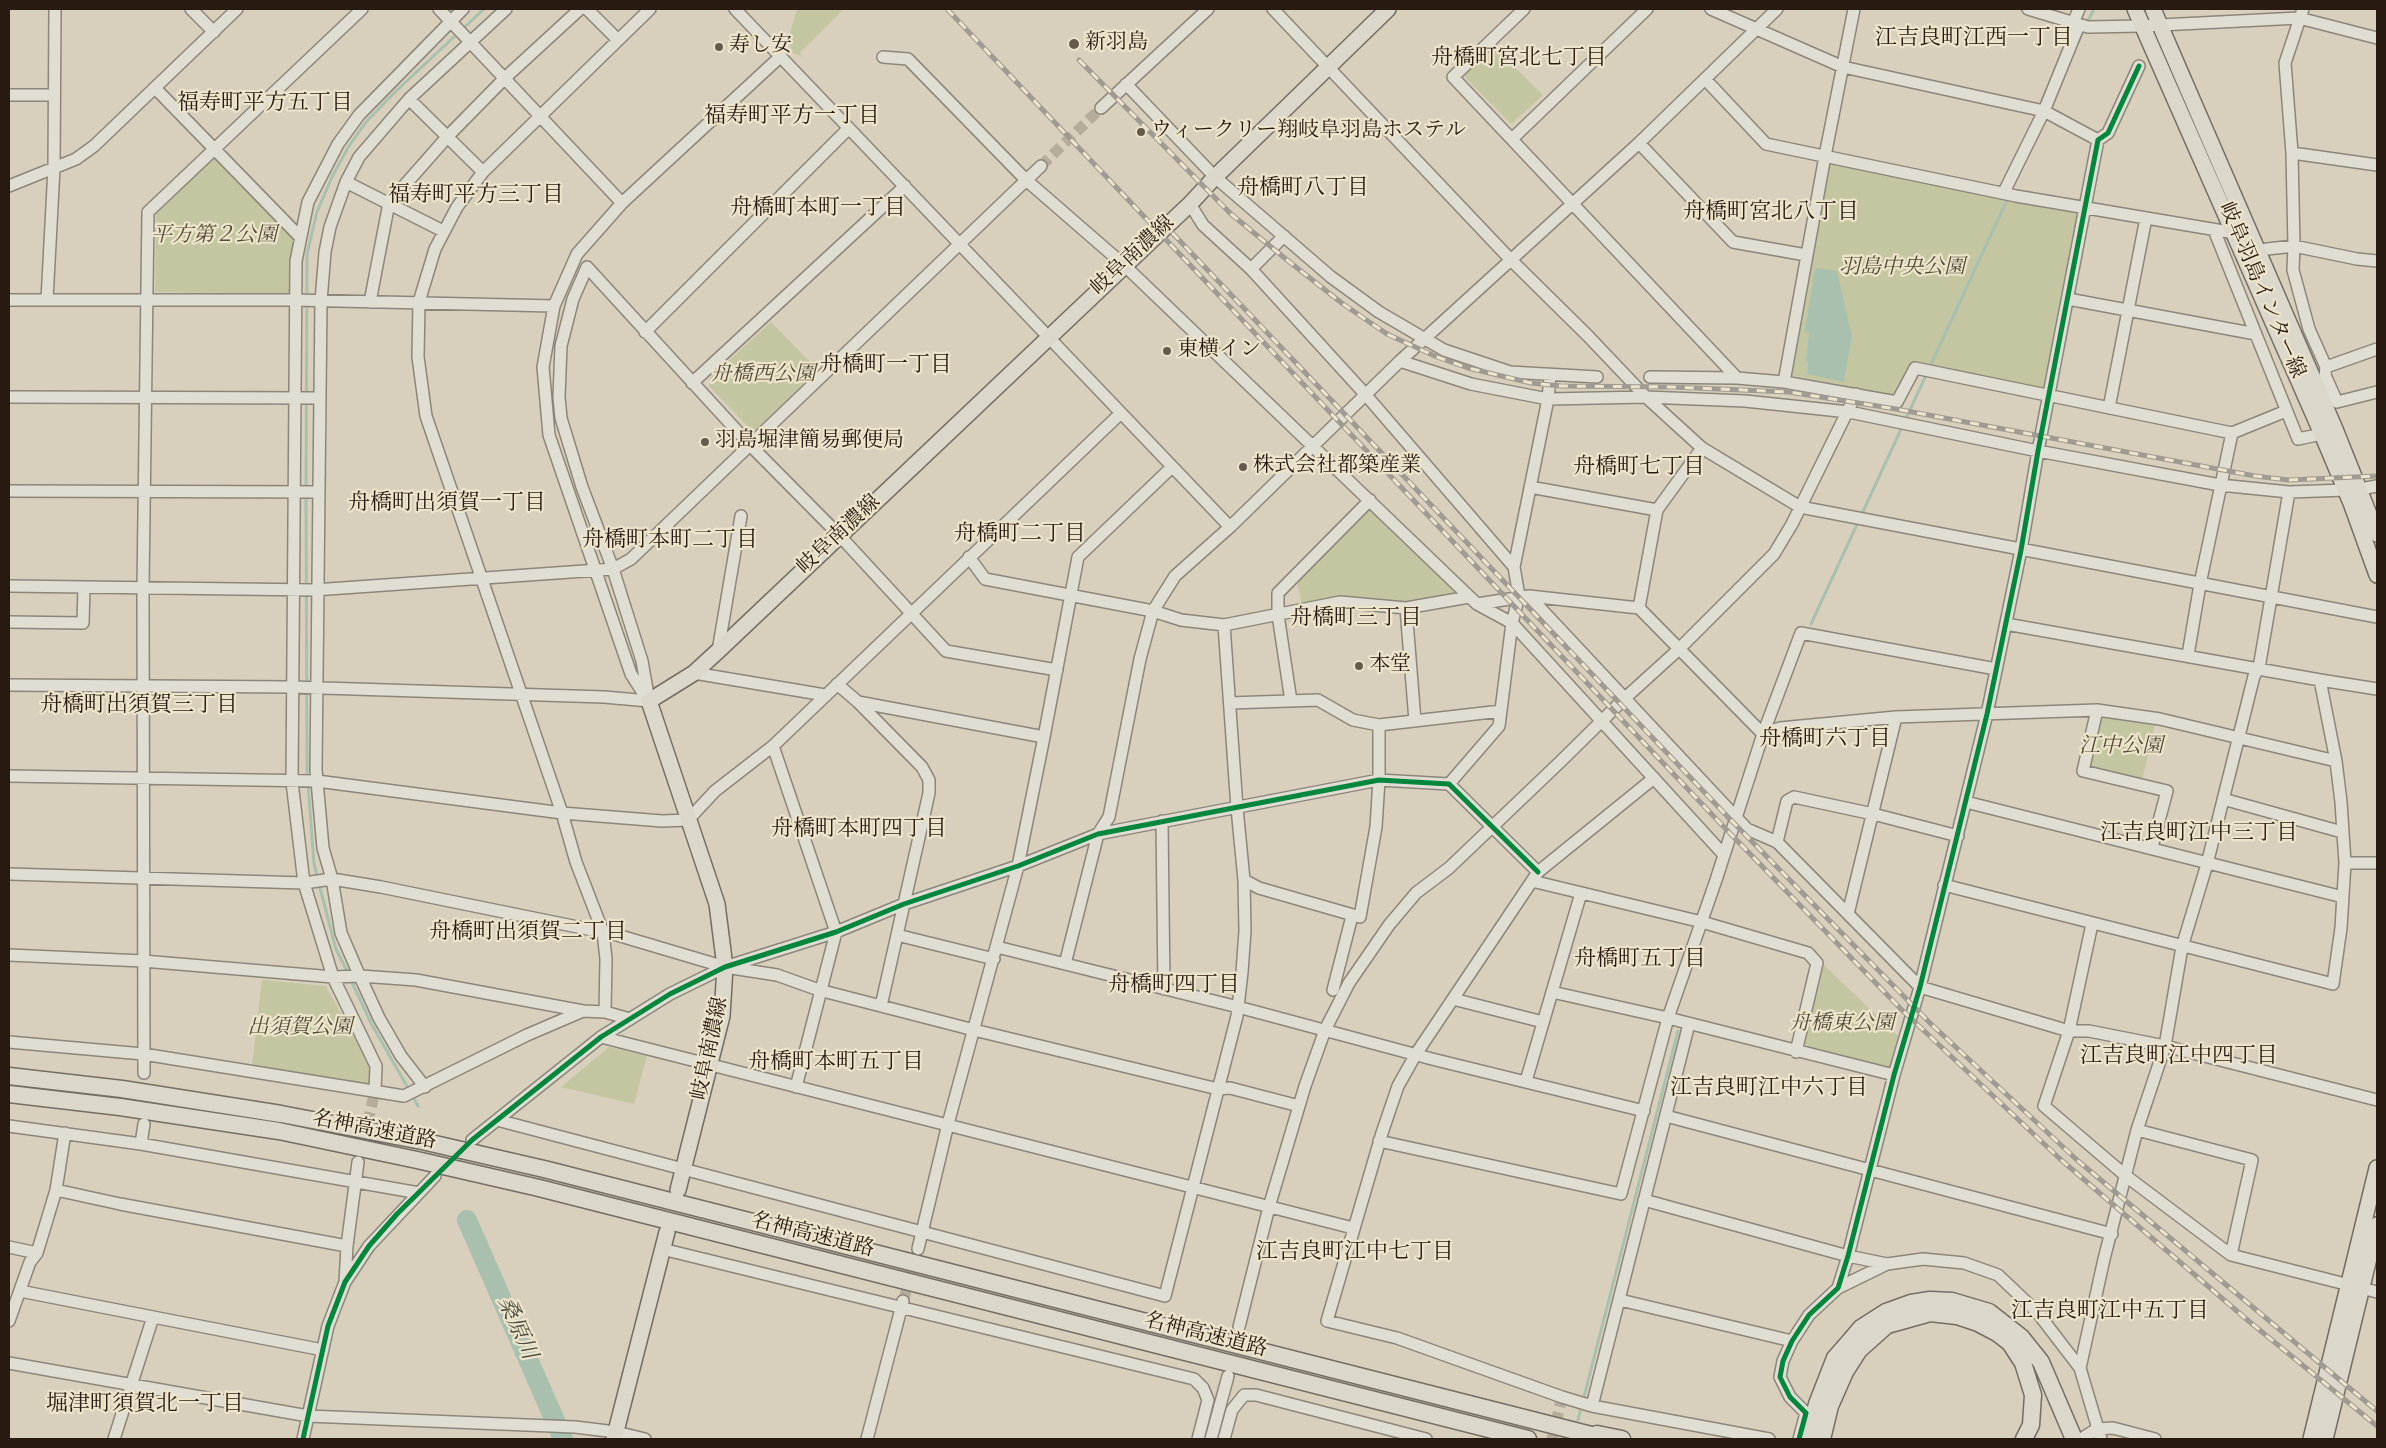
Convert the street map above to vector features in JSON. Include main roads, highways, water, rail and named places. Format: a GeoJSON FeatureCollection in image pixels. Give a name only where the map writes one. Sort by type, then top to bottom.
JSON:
{"type":"FeatureCollection","features":[{"type":"Feature","properties":{"kind":"highway","name":"名神高速道路"},"geometry":{"type":"LineString","coordinates":[[9,1076],[122,1089],[281,1114],[422,1141],[544,1169],[1607,1439]]}},
{"type":"Feature","properties":{"kind":"highway","name":"名神高速道路"},"geometry":{"type":"LineString","coordinates":[[9,1094],[120,1107],[279,1131],[417,1160],[549,1190],[1528,1439]]}},
{"type":"Feature","properties":{"kind":"highway"},"geometry":{"type":"LineString","coordinates":[[1822,1439],[1824,1405],[1835,1358],[1861,1328],[1886,1312],[1911,1303],[1930,1300],[1952,1301],[1989,1312],[2021,1336],[2041,1362],[2078,1439]]}},
{"type":"Feature","properties":{"kind":"highway"},"geometry":{"type":"LineString","coordinates":[[1808,1439],[1824,1405],[1859,1350],[1887,1325],[1930,1313],[1957,1316],[1996,1333],[2010,1343],[2023,1363],[2033,1395],[2031,1425],[2024,1439]]}},
{"type":"Feature","properties":{"kind":"highway"},"geometry":{"type":"LineString","coordinates":[[1558,1427],[1622,1439]]}},
{"type":"Feature","properties":{"kind":"main road","name":"岐阜南濃線"},"geometry":{"type":"LineString","coordinates":[[678,1190],[722,1016],[726,967],[717,904],[649,701],[694,673],[718,651],[1190,204],[1215,176],[1388,9]]}},
{"type":"Feature","properties":{"kind":"main road","name":"岐阜羽島インター線"},"geometry":{"type":"LineString","coordinates":[[2135,9],[2322,434],[2377,534]]}},
{"type":"Feature","properties":{"kind":"main road","name":"岐阜羽島インター線"},"geometry":{"type":"LineString","coordinates":[[2153,9],[2258,250],[2353,490],[2377,575]]}},
{"type":"Feature","properties":{"kind":"main road"},"geometry":{"type":"LineString","coordinates":[[2325,1439],[2377,1168]]}},
{"type":"Feature","properties":{"kind":"main road"},"geometry":{"type":"LineString","coordinates":[[2311,1439],[2355,1286],[2377,1225]]}},
{"type":"Feature","properties":{"kind":"main road"},"geometry":{"type":"LineString","coordinates":[[615,1436],[666,1232]]}},
{"type":"Feature","properties":{"kind":"waterway"},"geometry":{"type":"LineString","coordinates":[[306,488],[307,254],[317,212],[332,177],[349,146],[366,122],[394,93],[484,9]]}},
{"type":"Feature","properties":{"kind":"waterway"},"geometry":{"type":"LineString","coordinates":[[2087,23],[2094,9]]}},
{"type":"Feature","properties":{"kind":"waterway"},"geometry":{"type":"LineString","coordinates":[[2076,46],[2084,29]]}},
{"type":"Feature","properties":{"kind":"waterway"},"geometry":{"type":"LineString","coordinates":[[1811,624],[2007,200]]}},
{"type":"Feature","properties":{"kind":"waterway"},"geometry":{"type":"LineString","coordinates":[[306,495],[307,778]]}},
{"type":"Feature","properties":{"kind":"waterway"},"geometry":{"type":"LineString","coordinates":[[308,784],[314,864],[318,878]]}},
{"type":"Feature","properties":{"kind":"waterway"},"geometry":{"type":"LineString","coordinates":[[319,884],[336,949],[348,973]]}},
{"type":"Feature","properties":{"kind":"waterway"},"geometry":{"type":"LineString","coordinates":[[350,978],[371,1023],[409,1090]]}},
{"type":"Feature","properties":{"kind":"waterway"},"geometry":{"type":"LineString","coordinates":[[1578,1420],[1678,1031]]}},
{"type":"Feature","properties":{"kind":"waterway"},"geometry":{"type":"LineString","coordinates":[[412,1095],[418,1106]]}},
{"type":"Feature","properties":{"kind":"waterway","name":"桑原川"},"geometry":{"type":"LineString","coordinates":[[467,1220],[563,1439]]}},
{"type":"Feature","properties":{"kind":"tunnel"},"geometry":{"type":"LineString","coordinates":[[1041,166],[1101,108]]}},
{"type":"Feature","properties":{"kind":"tunnel"},"geometry":{"type":"LineString","coordinates":[[360,1155],[375,1091]]}},
{"type":"Feature","properties":{"kind":"tunnel"},"geometry":{"type":"LineString","coordinates":[[904,1299],[915,1258]]}},
{"type":"Feature","properties":{"kind":"tunnel"},"geometry":{"type":"LineString","coordinates":[[1552,1439],[1562,1397]]}},
{"type":"Feature","properties":{"kind":"railway"},"geometry":{"type":"LineString","coordinates":[[947,9],[1721,824],[1901,1009],[2059,1158],[2245,1318],[2377,1426]]}},
{"type":"Feature","properties":{"kind":"railway"},"geometry":{"type":"LineString","coordinates":[[1079,60],[1231,214],[1287,260],[1343,304],[1387,334],[1437,357],[1468,368],[1531,383],[1561,386],[1672,387],[1789,392],[1896,409],[2255,476],[2289,480],[2377,476]]}},
{"type":"Feature","properties":{"kind":"railway"},"geometry":{"type":"LineString","coordinates":[[1160,220],[1727,816],[1931,1024],[2077,1160],[2377,1411]]}},
{"type":"Feature","properties":{"kind":"place","name":"新羽島"},"geometry":{"type":"Point","coordinates":[1074,44]}},
{"type":"Feature","properties":{"kind":"place","name":"寿し安"},"geometry":{"type":"Point","coordinates":[719,47]}},
{"type":"Feature","properties":{"kind":"place","name":"ウィークリー翔岐阜羽島ホステル"},"geometry":{"type":"Point","coordinates":[1141,132]}},
{"type":"Feature","properties":{"kind":"place","name":"東横イン"},"geometry":{"type":"Point","coordinates":[1167,351]}},
{"type":"Feature","properties":{"kind":"place","name":"羽島堀津簡易郵便局"},"geometry":{"type":"Point","coordinates":[705,442]}},
{"type":"Feature","properties":{"kind":"place","name":"株式会社都築産業"},"geometry":{"type":"Point","coordinates":[1243,467]}},
{"type":"Feature","properties":{"kind":"place","name":"本堂"},"geometry":{"type":"Point","coordinates":[1359,666]}},
{"type":"Feature","properties":{"kind":"district","name":"江吉良町江西一丁目"},"geometry":{"type":"Point","coordinates":[1974,40]}},
{"type":"Feature","properties":{"kind":"district","name":"舟橋町宮北七丁目"},"geometry":{"type":"Point","coordinates":[1519,60]}},
{"type":"Feature","properties":{"kind":"district","name":"福寿町平方五丁目"},"geometry":{"type":"Point","coordinates":[265,105]}},
{"type":"Feature","properties":{"kind":"district","name":"福寿町平方一丁目"},"geometry":{"type":"Point","coordinates":[792,118]}},
{"type":"Feature","properties":{"kind":"district","name":"舟橋町八丁目"},"geometry":{"type":"Point","coordinates":[1303,190]}},
{"type":"Feature","properties":{"kind":"district","name":"福寿町平方三丁目"},"geometry":{"type":"Point","coordinates":[476,197]}},
{"type":"Feature","properties":{"kind":"district","name":"舟橋町本町一丁目"},"geometry":{"type":"Point","coordinates":[818,210]}},
{"type":"Feature","properties":{"kind":"district","name":"舟橋町宮北八丁目"},"geometry":{"type":"Point","coordinates":[1771,214]}},
{"type":"Feature","properties":{"kind":"district","name":"舟橋町一丁目"},"geometry":{"type":"Point","coordinates":[886,367]}},
{"type":"Feature","properties":{"kind":"district","name":"舟橋町七丁目"},"geometry":{"type":"Point","coordinates":[1639,469]}},
{"type":"Feature","properties":{"kind":"district","name":"舟橋町出須賀一丁目"},"geometry":{"type":"Point","coordinates":[447,505]}},
{"type":"Feature","properties":{"kind":"district","name":"舟橋町二丁目"},"geometry":{"type":"Point","coordinates":[1020,536]}},
{"type":"Feature","properties":{"kind":"district","name":"舟橋町本町二丁目"},"geometry":{"type":"Point","coordinates":[670,542]}},
{"type":"Feature","properties":{"kind":"district","name":"舟橋町三丁目"},"geometry":{"type":"Point","coordinates":[1356,620]}},
{"type":"Feature","properties":{"kind":"district","name":"舟橋町出須賀三丁目"},"geometry":{"type":"Point","coordinates":[139,707]}},
{"type":"Feature","properties":{"kind":"district","name":"舟橋町六丁目"},"geometry":{"type":"Point","coordinates":[1825,741]}},
{"type":"Feature","properties":{"kind":"district","name":"舟橋町本町四丁目"},"geometry":{"type":"Point","coordinates":[859,831]}},
{"type":"Feature","properties":{"kind":"district","name":"江吉良町江中三丁目"},"geometry":{"type":"Point","coordinates":[2199,835]}},
{"type":"Feature","properties":{"kind":"district","name":"舟橋町出須賀二丁目"},"geometry":{"type":"Point","coordinates":[528,934]}},
{"type":"Feature","properties":{"kind":"district","name":"舟橋町五丁目"},"geometry":{"type":"Point","coordinates":[1640,961]}},
{"type":"Feature","properties":{"kind":"district","name":"舟橋町四丁目"},"geometry":{"type":"Point","coordinates":[1174,987]}},
{"type":"Feature","properties":{"kind":"district","name":"江吉良町江中四丁目"},"geometry":{"type":"Point","coordinates":[2179,1058]}},
{"type":"Feature","properties":{"kind":"district","name":"舟橋町本町五丁目"},"geometry":{"type":"Point","coordinates":[836,1064]}},
{"type":"Feature","properties":{"kind":"district","name":"江吉良町江中六丁目"},"geometry":{"type":"Point","coordinates":[1769,1090]}},
{"type":"Feature","properties":{"kind":"district","name":"江吉良町江中七丁目"},"geometry":{"type":"Point","coordinates":[1355,1254]}},
{"type":"Feature","properties":{"kind":"district","name":"江吉良町江中五丁目"},"geometry":{"type":"Point","coordinates":[2110,1313]}},
{"type":"Feature","properties":{"kind":"district","name":"堀津町須賀北一丁目"},"geometry":{"type":"Point","coordinates":[145,1406]}},
{"type":"Feature","properties":{"kind":"park label","name":"平方第２公園"},"geometry":{"type":"Point","coordinates":[214,237]}},
{"type":"Feature","properties":{"kind":"park label","name":"羽島中央公園"},"geometry":{"type":"Point","coordinates":[1902,269]}},
{"type":"Feature","properties":{"kind":"park label","name":"舟橋西公園"},"geometry":{"type":"Point","coordinates":[763,376]}},
{"type":"Feature","properties":{"kind":"park label","name":"江中公園"},"geometry":{"type":"Point","coordinates":[2121,748]}},
{"type":"Feature","properties":{"kind":"park label","name":"舟橋東公園"},"geometry":{"type":"Point","coordinates":[1842,1025]}},
{"type":"Feature","properties":{"kind":"park label","name":"出須賀公園"},"geometry":{"type":"Point","coordinates":[300,1029]}}]}
